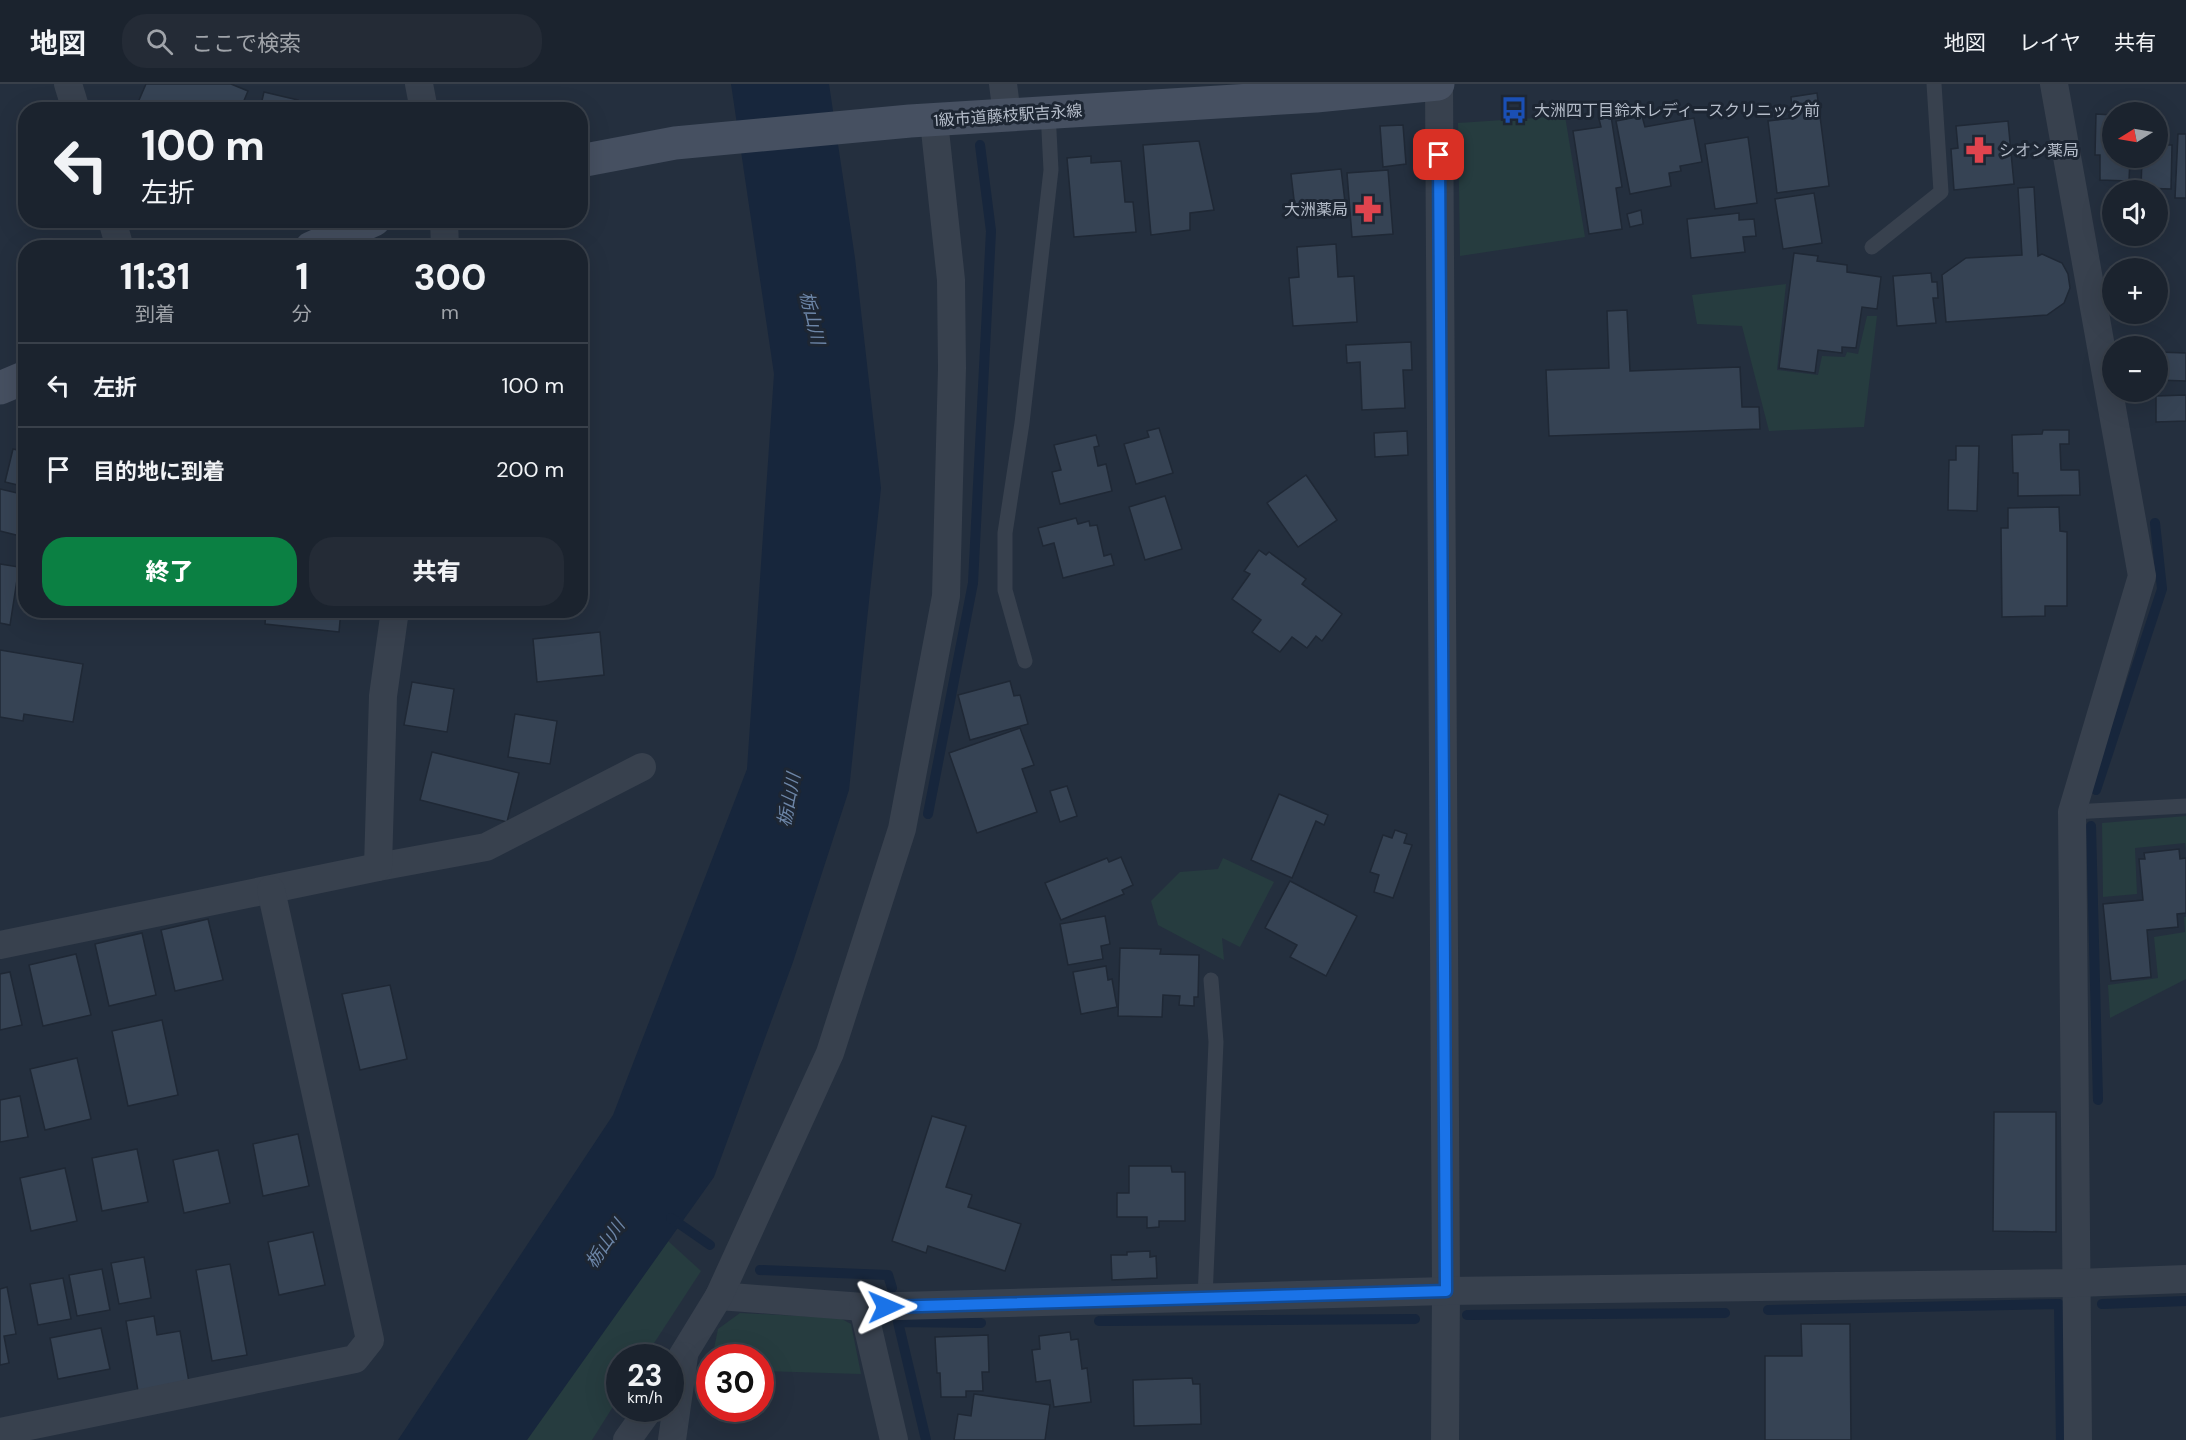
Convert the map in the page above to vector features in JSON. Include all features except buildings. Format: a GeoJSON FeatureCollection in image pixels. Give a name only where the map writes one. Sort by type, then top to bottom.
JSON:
{"type":"FeatureCollection","features":[{"type":"Feature","properties":{"kind":"street"},"geometry":{"type":"LineString","coordinates":[[68,84],[74,102]]}},
{"type":"Feature","properties":{"kind":"street"},"geometry":{"type":"LineString","coordinates":[[419,84],[422,102]]}},
{"type":"Feature","properties":{"kind":"street"},"geometry":{"type":"LineString","coordinates":[[1438,84],[1445,1440]]}},
{"type":"Feature","properties":{"kind":"street","name":"1級市道藤枝駅吉永線"},"geometry":{"type":"LineString","coordinates":[[588,159],[675,143],[922,121],[1005,99],[1048,112],[1315,90],[1438,84]]}},
{"type":"Feature","properties":{"kind":"street"},"geometry":{"type":"LineString","coordinates":[[2054,84],[2142,576],[2072,812],[2078,1440]]}},
{"type":"Feature","properties":{"kind":"street"},"geometry":{"type":"LineString","coordinates":[[684,1355],[719,1296],[830,1053],[902,829],[946,596],[952,368],[951,280],[922,121]]}},
{"type":"Feature","properties":{"kind":"street"},"geometry":{"type":"LineString","coordinates":[[329,240],[356,228]]}},
{"type":"Feature","properties":{"kind":"street"},"geometry":{"type":"LineString","coordinates":[[378,867],[383,696],[394,618]]}},
{"type":"Feature","properties":{"kind":"street"},"geometry":{"type":"LineString","coordinates":[[0,945],[486,847],[642,767]]}},
{"type":"Feature","properties":{"kind":"street"},"geometry":{"type":"LineString","coordinates":[[0,1432],[355,1359],[370,1340],[271,890]]}},
{"type":"Feature","properties":{"kind":"street"},"geometry":{"type":"LineString","coordinates":[[719,1296],[863,1307],[1446,1291],[2186,1279]]}},
{"type":"Feature","properties":{"kind":"street"},"geometry":{"type":"LineString","coordinates":[[863,1307],[894,1440]]}},
{"type":"Feature","properties":{"kind":"street"},"geometry":{"type":"LineString","coordinates":[[627,1440],[640,1422]]}},
{"type":"Feature","properties":{"kind":"street"},"geometry":{"type":"LineString","coordinates":[[672,1440],[673,1422]]}},
{"type":"Feature","properties":{"kind":"lane"},"geometry":{"type":"LineString","coordinates":[[1872,247],[1941,192],[1934,84]]}},
{"type":"Feature","properties":{"kind":"lane"},"geometry":{"type":"LineString","coordinates":[[1025,661],[1005,590],[1005,533],[1022,423],[1051,170],[1048,112]]}},
{"type":"Feature","properties":{"kind":"lane"},"geometry":{"type":"LineString","coordinates":[[2072,812],[2186,806]]}},
{"type":"Feature","properties":{"kind":"lane"},"geometry":{"type":"LineString","coordinates":[[1205,1298],[1216,1042],[1211,980]]}},
{"type":"Feature","properties":{"kind":"green space"},"geometry":{"type":"Polygon","coordinates":[[[1565,116],[1585,237],[1460,256],[1458,123],[1565,116]]]}},
{"type":"Feature","properties":{"kind":"green space"},"geometry":{"type":"Polygon","coordinates":[[[1786,284],[1777,370],[1818,375],[1822,356],[1845,357],[1847,352],[1858,354],[1867,316],[1877,316],[1864,427],[1769,431],[1742,326],[1697,324],[1692,295],[1786,284]]]}},
{"type":"Feature","properties":{"kind":"green space"},"geometry":{"type":"Polygon","coordinates":[[[2186,816],[2186,851],[2185,843],[2135,848],[2137,894],[2103,897],[2102,823],[2186,816]]]}},
{"type":"Feature","properties":{"kind":"green space"},"geometry":{"type":"Polygon","coordinates":[[[1223,858],[1274,882],[1240,947],[1222,938],[1224,960],[1158,925],[1151,901],[1180,872],[1218,869],[1223,858]]]}},
{"type":"Feature","properties":{"kind":"green space"},"geometry":{"type":"Polygon","coordinates":[[[2184,917],[2186,917],[2186,979],[2110,1018],[2108,985],[2158,978],[2154,937],[2185,932],[2184,917]]]}},
{"type":"Feature","properties":{"kind":"green space"},"geometry":{"type":"Polygon","coordinates":[[[668,1241],[701,1271],[653,1344],[606,1344],[606,1418],[592,1440],[527,1440],[668,1241]]]}},
{"type":"Feature","properties":{"kind":"green space"},"geometry":{"type":"Polygon","coordinates":[[[740,1313],[840,1318],[851,1324],[861,1374],[774,1371],[774,1344],[715,1344],[718,1329],[740,1313]]]}},
{"type":"Feature","properties":{"kind":"water","name":"栃山川"},"geometry":{"type":"Polygon","coordinates":[[[731,84],[829,84],[855,258],[881,488],[849,790],[793,962],[714,1177],[527,1440],[398,1440],[613,1115],[747,769],[774,374],[731,84]]]}},
{"type":"Feature","properties":{"kind":"waterway"},"geometry":{"type":"LineString","coordinates":[[928,814],[973,583],[991,231],[980,145]]}},
{"type":"Feature","properties":{"kind":"waterway"},"geometry":{"type":"LineString","coordinates":[[2096,790],[2162,589],[2155,523]]}},
{"type":"Feature","properties":{"kind":"waterway"},"geometry":{"type":"LineString","coordinates":[[2091,826],[2098,1100]]}},
{"type":"Feature","properties":{"kind":"waterway"},"geometry":{"type":"LineString","coordinates":[[671,1218],[710,1245]]}},
{"type":"Feature","properties":{"kind":"waterway"},"geometry":{"type":"LineString","coordinates":[[760,1270],[888,1275],[892,1288]]}},
{"type":"Feature","properties":{"kind":"waterway"},"geometry":{"type":"LineString","coordinates":[[2102,1304],[2186,1301]]}},
{"type":"Feature","properties":{"kind":"waterway"},"geometry":{"type":"LineString","coordinates":[[1768,1310],[2059,1304],[2061,1440]]}},
{"type":"Feature","properties":{"kind":"waterway"},"geometry":{"type":"LineString","coordinates":[[1467,1315],[1725,1313]]}},
{"type":"Feature","properties":{"kind":"waterway"},"geometry":{"type":"LineString","coordinates":[[1099,1321],[1415,1319]]}},
{"type":"Feature","properties":{"kind":"waterway"},"geometry":{"type":"LineString","coordinates":[[926,1440],[898,1322],[981,1323]]}},
{"type":"Feature","properties":{"kind":"place","name":"大洲四丁目鈴木レディースクリニック前"},"geometry":{"type":"Point","coordinates":[1514,110]}},
{"type":"Feature","properties":{"kind":"place","name":"シオン薬局"},"geometry":{"type":"Point","coordinates":[1979,150]}},
{"type":"Feature","properties":{"kind":"place","name":"大洲薬局"},"geometry":{"type":"Point","coordinates":[1368,209]}},
{"type":"Feature","properties":{"kind":"route"},"geometry":{"type":"LineString","coordinates":[[886,1307],[1446,1291],[1439,155]]}}]}
